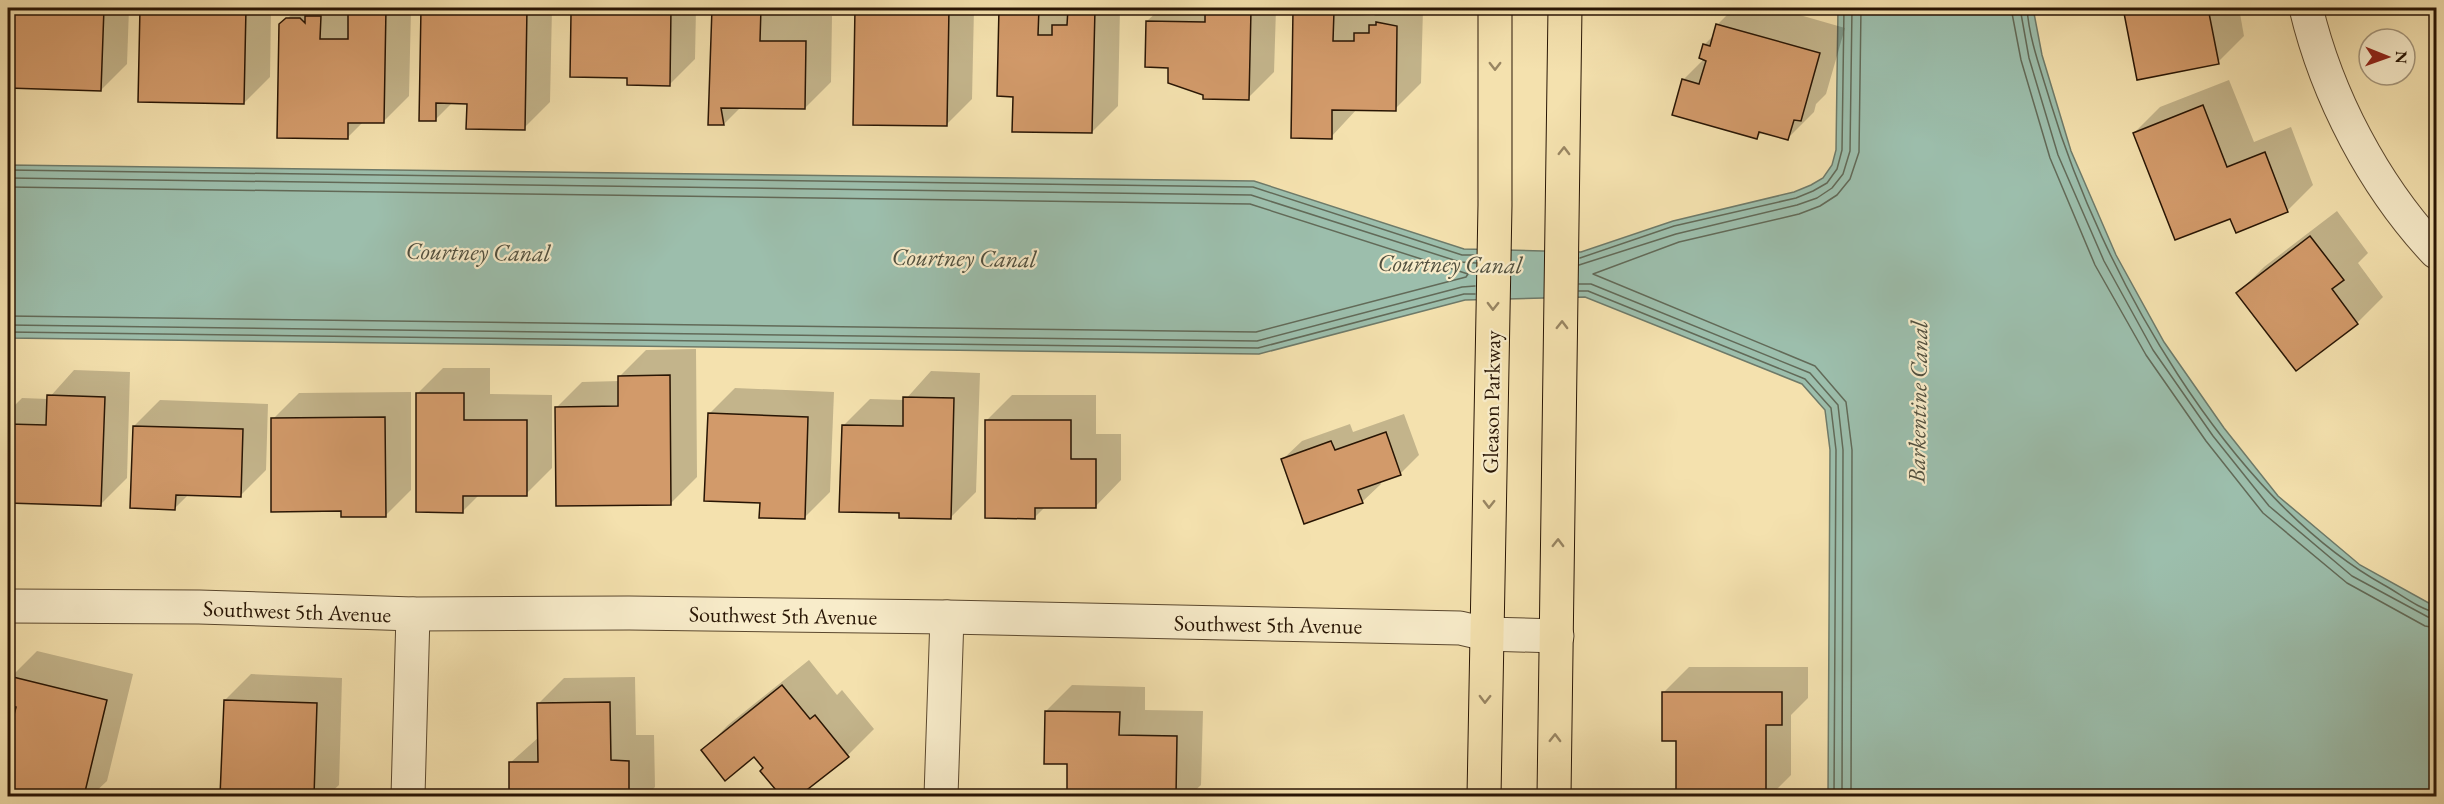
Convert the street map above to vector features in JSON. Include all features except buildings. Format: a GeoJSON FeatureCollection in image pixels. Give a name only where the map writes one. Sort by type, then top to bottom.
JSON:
{"type":"FeatureCollection","features":[{"type":"Feature","properties":{"kind":"main road","name":"Gleason Parkway"},"geometry":{"type":"LineString","coordinates":[[1484,796],[1495,205],[1495,8]]}},
{"type":"Feature","properties":{"kind":"main road"},"geometry":{"type":"LineString","coordinates":[[1554,796],[1565,8]]}},
{"type":"Feature","properties":{"kind":"street"},"geometry":{"type":"LineString","coordinates":[[2306,8],[2336,97],[2371,165],[2415,229],[2436,252]]}},
{"type":"Feature","properties":{"kind":"street","name":"Southwest 5th Avenue"},"geometry":{"type":"LineString","coordinates":[[8,606],[199,607],[413,614],[629,613],[947,617],[1460,628],[1486,634],[1557,636]]}},
{"type":"Feature","properties":{"kind":"street"},"geometry":{"type":"LineString","coordinates":[[408,796],[413,614]]}},
{"type":"Feature","properties":{"kind":"street"},"geometry":{"type":"LineString","coordinates":[[941,796],[947,617]]}},
{"type":"Feature","properties":{"kind":"water"},"geometry":{"type":"Polygon","coordinates":[[[1838,8],[2033,8],[2042,55],[2071,151],[2116,255],[2164,342],[2224,428],[2278,496],[2360,565],[2436,607],[2436,796],[1828,796],[1830,450],[1825,410],[1802,384],[1585,297],[1465,300],[1259,354],[8,338],[8,165],[1254,181],[1464,249],[1581,252],[1673,221],[1794,192],[1823,178],[1832,165],[1836,150],[1838,8]]]}},
{"type":"Feature","properties":{"kind":"water label","name":"Courtney Canal"},"geometry":{"type":"Point","coordinates":[478,252]}},
{"type":"Feature","properties":{"kind":"water label","name":"Courtney Canal"},"geometry":{"type":"Point","coordinates":[964,258]}},
{"type":"Feature","properties":{"kind":"water label","name":"Courtney Canal"},"geometry":{"type":"Point","coordinates":[1450,264]}},
{"type":"Feature","properties":{"kind":"water label","name":"Barkentine Canal"},"geometry":{"type":"Point","coordinates":[1918,402]}}]}
